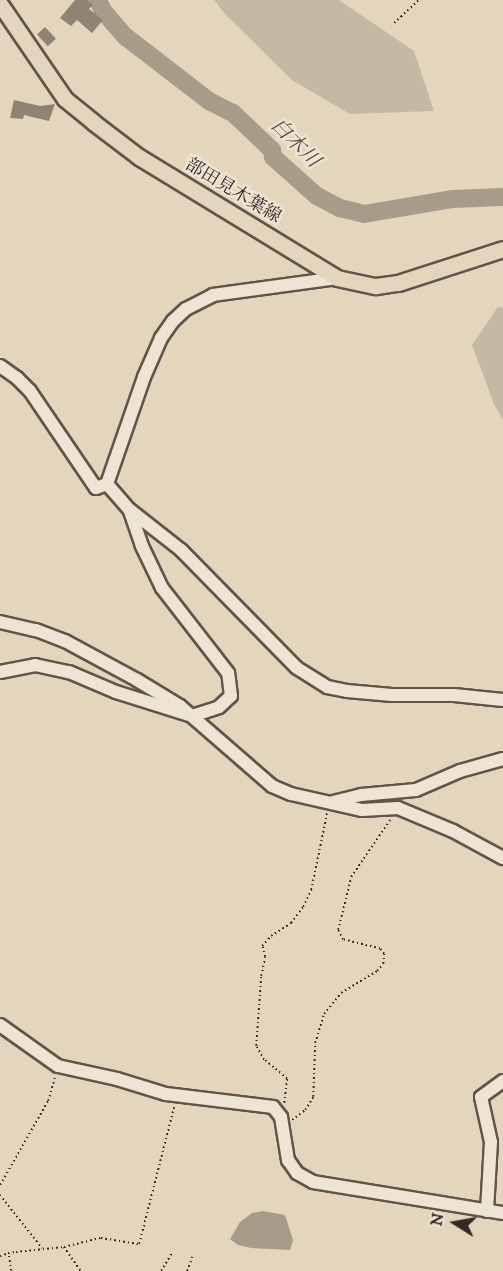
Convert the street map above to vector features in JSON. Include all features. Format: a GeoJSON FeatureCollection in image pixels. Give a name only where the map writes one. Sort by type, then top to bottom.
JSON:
{"type":"FeatureCollection","features":[{"type":"Feature","properties":{"kind":"main road","name":"部田見木葉線"},"geometry":{"type":"LineString","coordinates":[[0,4],[65,99],[93,122],[139,157],[337,278],[376,286],[398,283],[503,249]]}},
{"type":"Feature","properties":{"kind":"street"},"geometry":{"type":"LineString","coordinates":[[0,366],[17,378],[30,392],[96,488],[106,484],[144,377],[161,338],[179,315],[213,295],[337,278]]}},
{"type":"Feature","properties":{"kind":"street"},"geometry":{"type":"LineString","coordinates":[[106,484],[130,510],[181,550],[297,668],[327,687],[392,695],[454,694],[503,700]]}},
{"type":"Feature","properties":{"kind":"street"},"geometry":{"type":"LineString","coordinates":[[0,672],[35,665],[69,672],[116,692],[192,716],[219,706],[231,696],[231,682],[228,673],[162,588],[142,546],[130,510]]}},
{"type":"Feature","properties":{"kind":"street"},"geometry":{"type":"LineString","coordinates":[[0,622],[36,630],[72,645],[137,680],[192,716],[272,786],[329,805],[362,810],[398,808],[453,831],[503,858]]}},
{"type":"Feature","properties":{"kind":"street"},"geometry":{"type":"LineString","coordinates":[[329,805],[361,795],[416,790],[460,771],[503,759]]}},
{"type":"Feature","properties":{"kind":"street"},"geometry":{"type":"LineString","coordinates":[[0,1025],[58,1066],[177,1095],[266,1105],[278,1111],[288,1160],[297,1173],[313,1182],[503,1213]]}},
{"type":"Feature","properties":{"kind":"street"},"geometry":{"type":"LineString","coordinates":[[487,1211],[491,1142],[481,1097],[503,1081]]}},
{"type":"Feature","properties":{"kind":"path"},"geometry":{"type":"LineString","coordinates":[[394,23],[419,0]]}},
{"type":"Feature","properties":{"kind":"path"},"geometry":{"type":"LineString","coordinates":[[278,1111],[287,1096],[287,1079],[264,1060],[256,1046],[261,976],[265,957],[262,946],[271,936],[291,923],[303,907],[311,890],[329,805]]}},
{"type":"Feature","properties":{"kind":"path"},"geometry":{"type":"LineString","coordinates":[[282,1128],[305,1110],[313,1097],[315,1043],[324,1014],[340,993],[377,971],[383,964],[384,954],[380,949],[343,940],[338,930],[351,877],[398,808]]}},
{"type":"Feature","properties":{"kind":"path"},"geometry":{"type":"LineString","coordinates":[[0,1185],[48,1101],[58,1066]]}},
{"type":"Feature","properties":{"kind":"path"},"geometry":{"type":"LineString","coordinates":[[0,1256],[8,1253],[64,1247],[101,1238],[139,1244],[177,1095]]}},
{"type":"Feature","properties":{"kind":"path"},"geometry":{"type":"LineString","coordinates":[[0,1195],[43,1249]]}},
{"type":"Feature","properties":{"kind":"path"},"geometry":{"type":"LineString","coordinates":[[64,1247],[81,1271]]}},
{"type":"Feature","properties":{"kind":"path"},"geometry":{"type":"LineString","coordinates":[[8,1253],[11,1271]]}},
{"type":"Feature","properties":{"kind":"path"},"geometry":{"type":"LineString","coordinates":[[161,1271],[172,1253]]}},
{"type":"Feature","properties":{"kind":"path"},"geometry":{"type":"LineString","coordinates":[[187,1271],[192,1257]]}},
{"type":"Feature","properties":{"kind":"shaded area"},"geometry":{"type":"Polygon","coordinates":[[[214,0],[339,0],[414,51],[434,111],[350,114],[292,80],[225,14],[214,0]]]}},
{"type":"Feature","properties":{"kind":"shaded area"},"geometry":{"type":"Polygon","coordinates":[[[498,307],[503,308],[503,420],[494,404],[472,345],[498,307]]]}},
{"type":"Feature","properties":{"kind":"shaded area"},"geometry":{"type":"Polygon","coordinates":[[[263,1211],[285,1215],[293,1240],[290,1250],[251,1248],[238,1245],[230,1239],[240,1222],[252,1213],[263,1211]]]}},
{"type":"Feature","properties":{"kind":"building"},"geometry":{"type":"Polygon","coordinates":[[[75,0],[88,0],[93,5],[89,9],[103,20],[92,33],[77,20],[71,26],[60,18],[75,0]]]}},
{"type":"Feature","properties":{"kind":"building"},"geometry":{"type":"Polygon","coordinates":[[[45,27],[56,39],[48,46],[37,35],[45,27]]]}},
{"type":"Feature","properties":{"kind":"building"},"geometry":{"type":"Polygon","coordinates":[[[14,100],[40,106],[55,104],[49,121],[24,115],[23,119],[10,118],[14,100]]]}},
{"type":"Feature","properties":{"kind":"waterway","name":"白木川"},"geometry":{"type":"LineString","coordinates":[[98,0],[103,11],[126,37],[209,101],[233,113],[272,150],[273,157],[317,196],[340,208],[364,214],[452,199],[503,197]]}}]}
